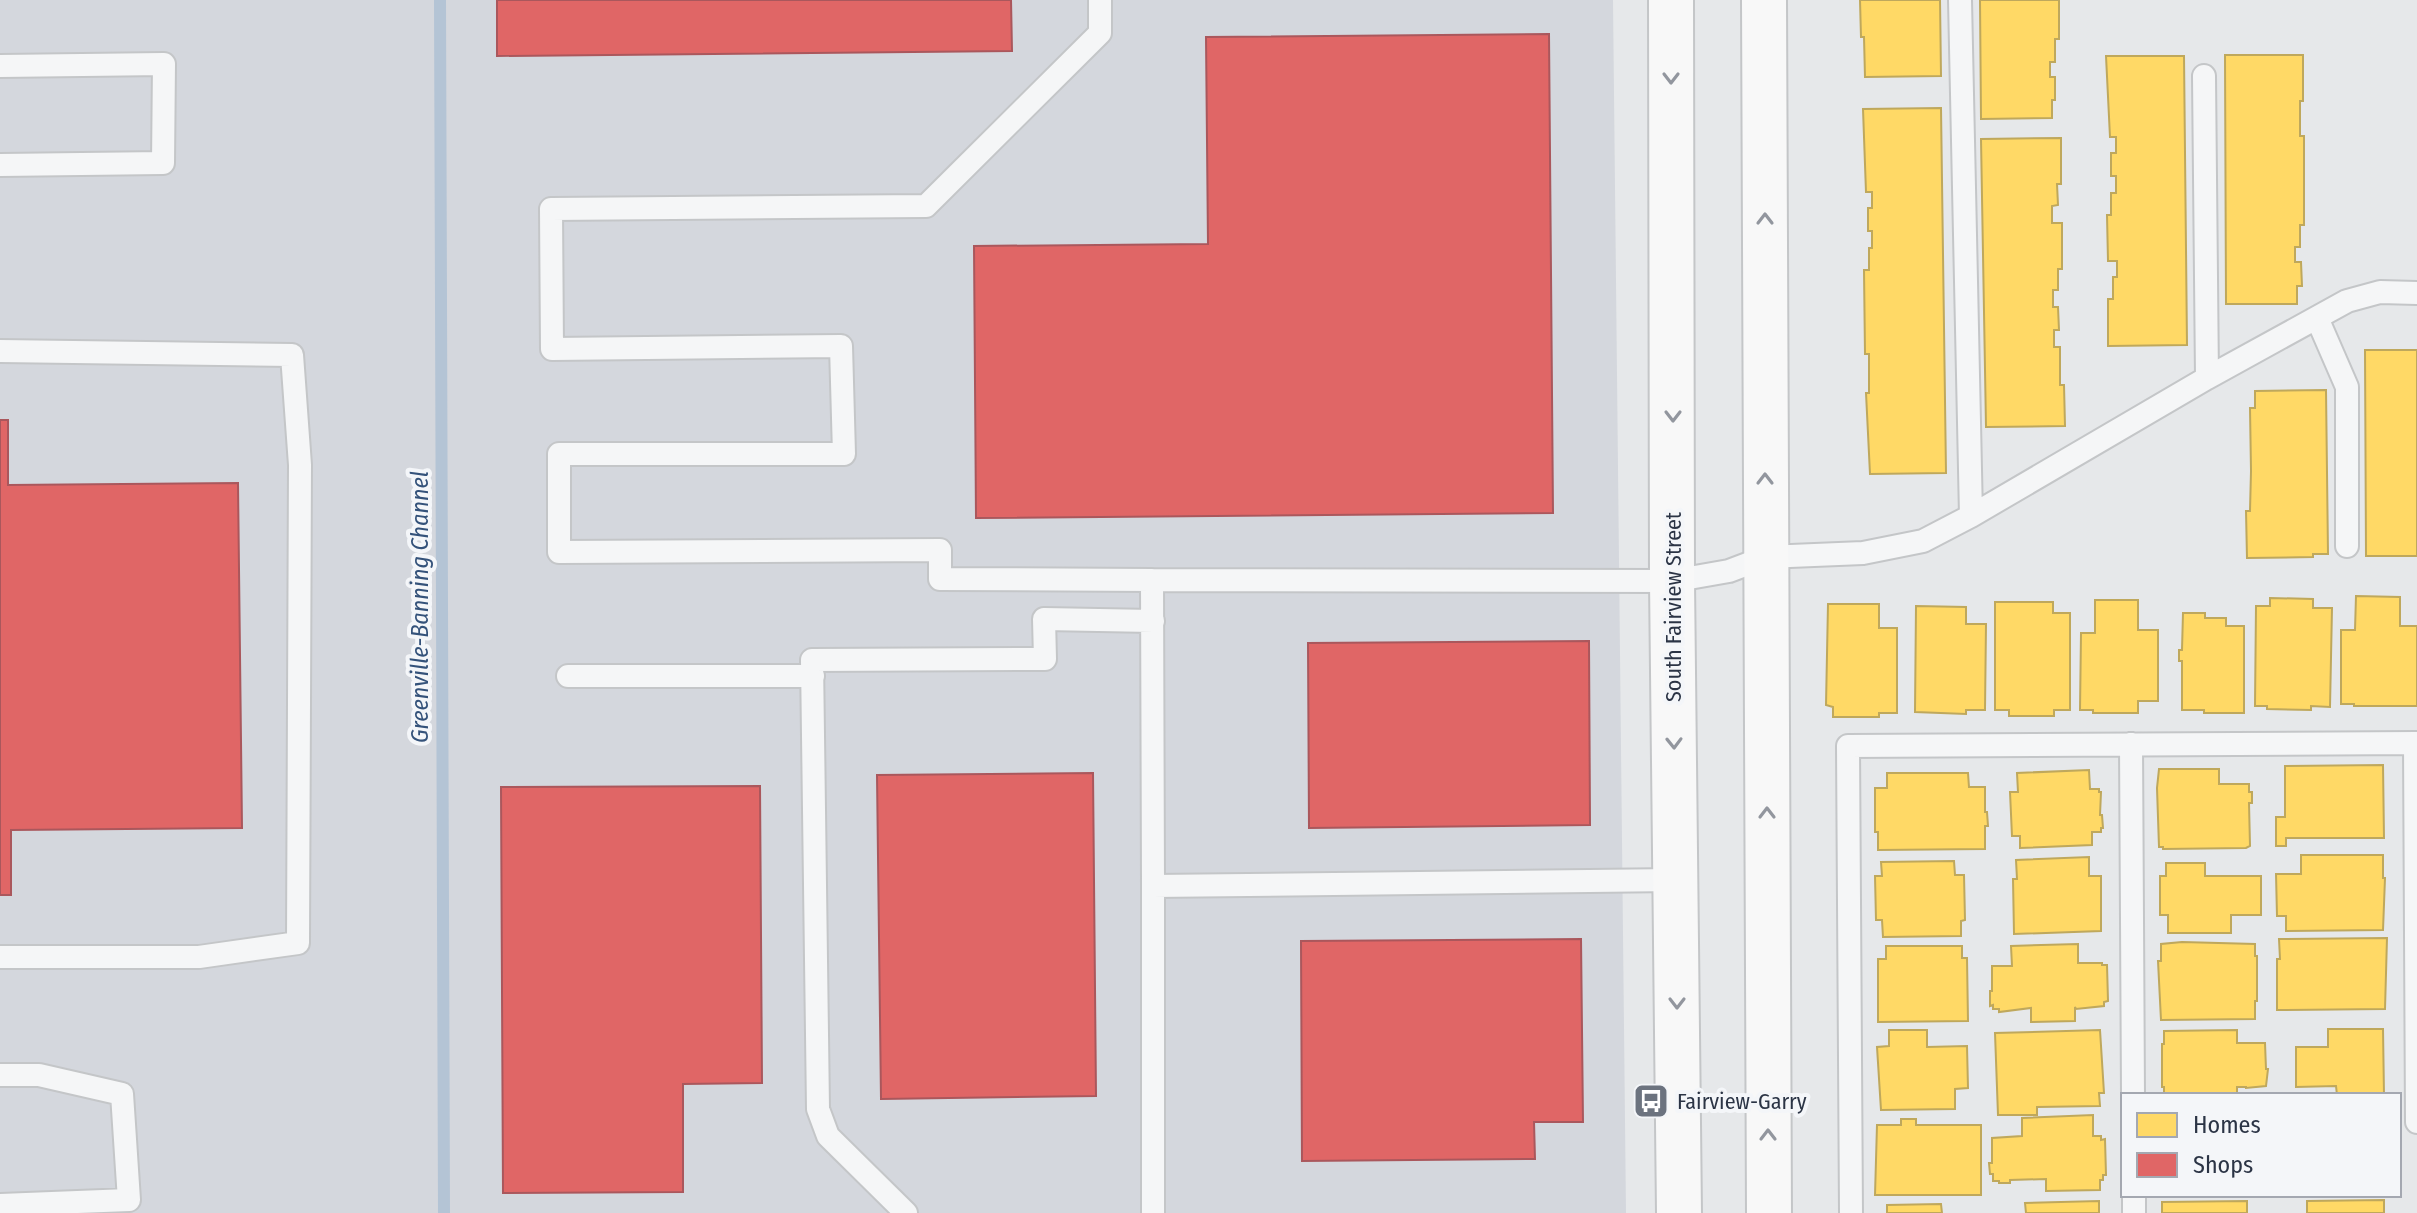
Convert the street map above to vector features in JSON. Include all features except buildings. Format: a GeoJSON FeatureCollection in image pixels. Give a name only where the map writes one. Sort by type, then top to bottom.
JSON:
{"type":"FeatureCollection","features":[{"type":"Feature","properties":{"kind":"main road","name":"South Fairview Street"},"geometry":{"type":"LineString","coordinates":[[1671,0],[1672,581],[1679,1213]]}},
{"type":"Feature","properties":{"kind":"main road"},"geometry":{"type":"LineString","coordinates":[[1764,0],[1769,1213]]}},
{"type":"Feature","properties":{"kind":"lane"},"geometry":{"type":"LineString","coordinates":[[1100,0],[1100,33],[926,206],[551,209],[552,349],[841,346],[844,454],[559,454],[559,552],[940,550],[940,579],[1672,581],[1729,571],[1766,557],[1863,553],[1923,541],[2347,301],[2380,292],[2417,293]]}},
{"type":"Feature","properties":{"kind":"lane"},"geometry":{"type":"LineString","coordinates":[[1960,0],[1971,516]]}},
{"type":"Feature","properties":{"kind":"lane"},"geometry":{"type":"LineString","coordinates":[[0,66],[164,64],[163,163],[0,165]]}},
{"type":"Feature","properties":{"kind":"lane"},"geometry":{"type":"LineString","coordinates":[[2204,76],[2207,378]]}},
{"type":"Feature","properties":{"kind":"lane"},"geometry":{"type":"LineString","coordinates":[[2317,318],[2347,387],[2347,546]]}},
{"type":"Feature","properties":{"kind":"lane"},"geometry":{"type":"LineString","coordinates":[[0,351],[292,355],[300,465],[298,943],[199,957],[0,957]]}},
{"type":"Feature","properties":{"kind":"lane"},"geometry":{"type":"LineString","coordinates":[[1152,580],[1153,1213]]}},
{"type":"Feature","properties":{"kind":"lane"},"geometry":{"type":"LineString","coordinates":[[906,1213],[828,1136],[818,1109],[812,660],[1045,659],[1044,619],[1153,621]]}},
{"type":"Feature","properties":{"kind":"lane"},"geometry":{"type":"LineString","coordinates":[[568,676],[813,676]]}},
{"type":"Feature","properties":{"kind":"lane"},"geometry":{"type":"LineString","coordinates":[[1851,1213],[1848,746],[2416,743],[2417,1122]]}},
{"type":"Feature","properties":{"kind":"lane"},"geometry":{"type":"LineString","coordinates":[[2131,744],[2133,1093]]}},
{"type":"Feature","properties":{"kind":"lane"},"geometry":{"type":"LineString","coordinates":[[1153,886],[1676,880]]}},
{"type":"Feature","properties":{"kind":"lane"},"geometry":{"type":"LineString","coordinates":[[0,1075],[39,1075],[122,1094],[129,1200],[0,1205]]}},
{"type":"Feature","properties":{"kind":"shaded area"},"geometry":{"type":"Polygon","coordinates":[[[0,0],[1613,0],[1626,1213],[0,1213],[0,0]]]}},
{"type":"Feature","properties":{"kind":"waterway","name":"Greenville-Banning Channel"},"geometry":{"type":"LineString","coordinates":[[440,0],[444,1213]]}},
{"type":"Feature","properties":{"kind":"place","name":"Fairview-Garry"},"geometry":{"type":"Point","coordinates":[1651,1101]}}]}
